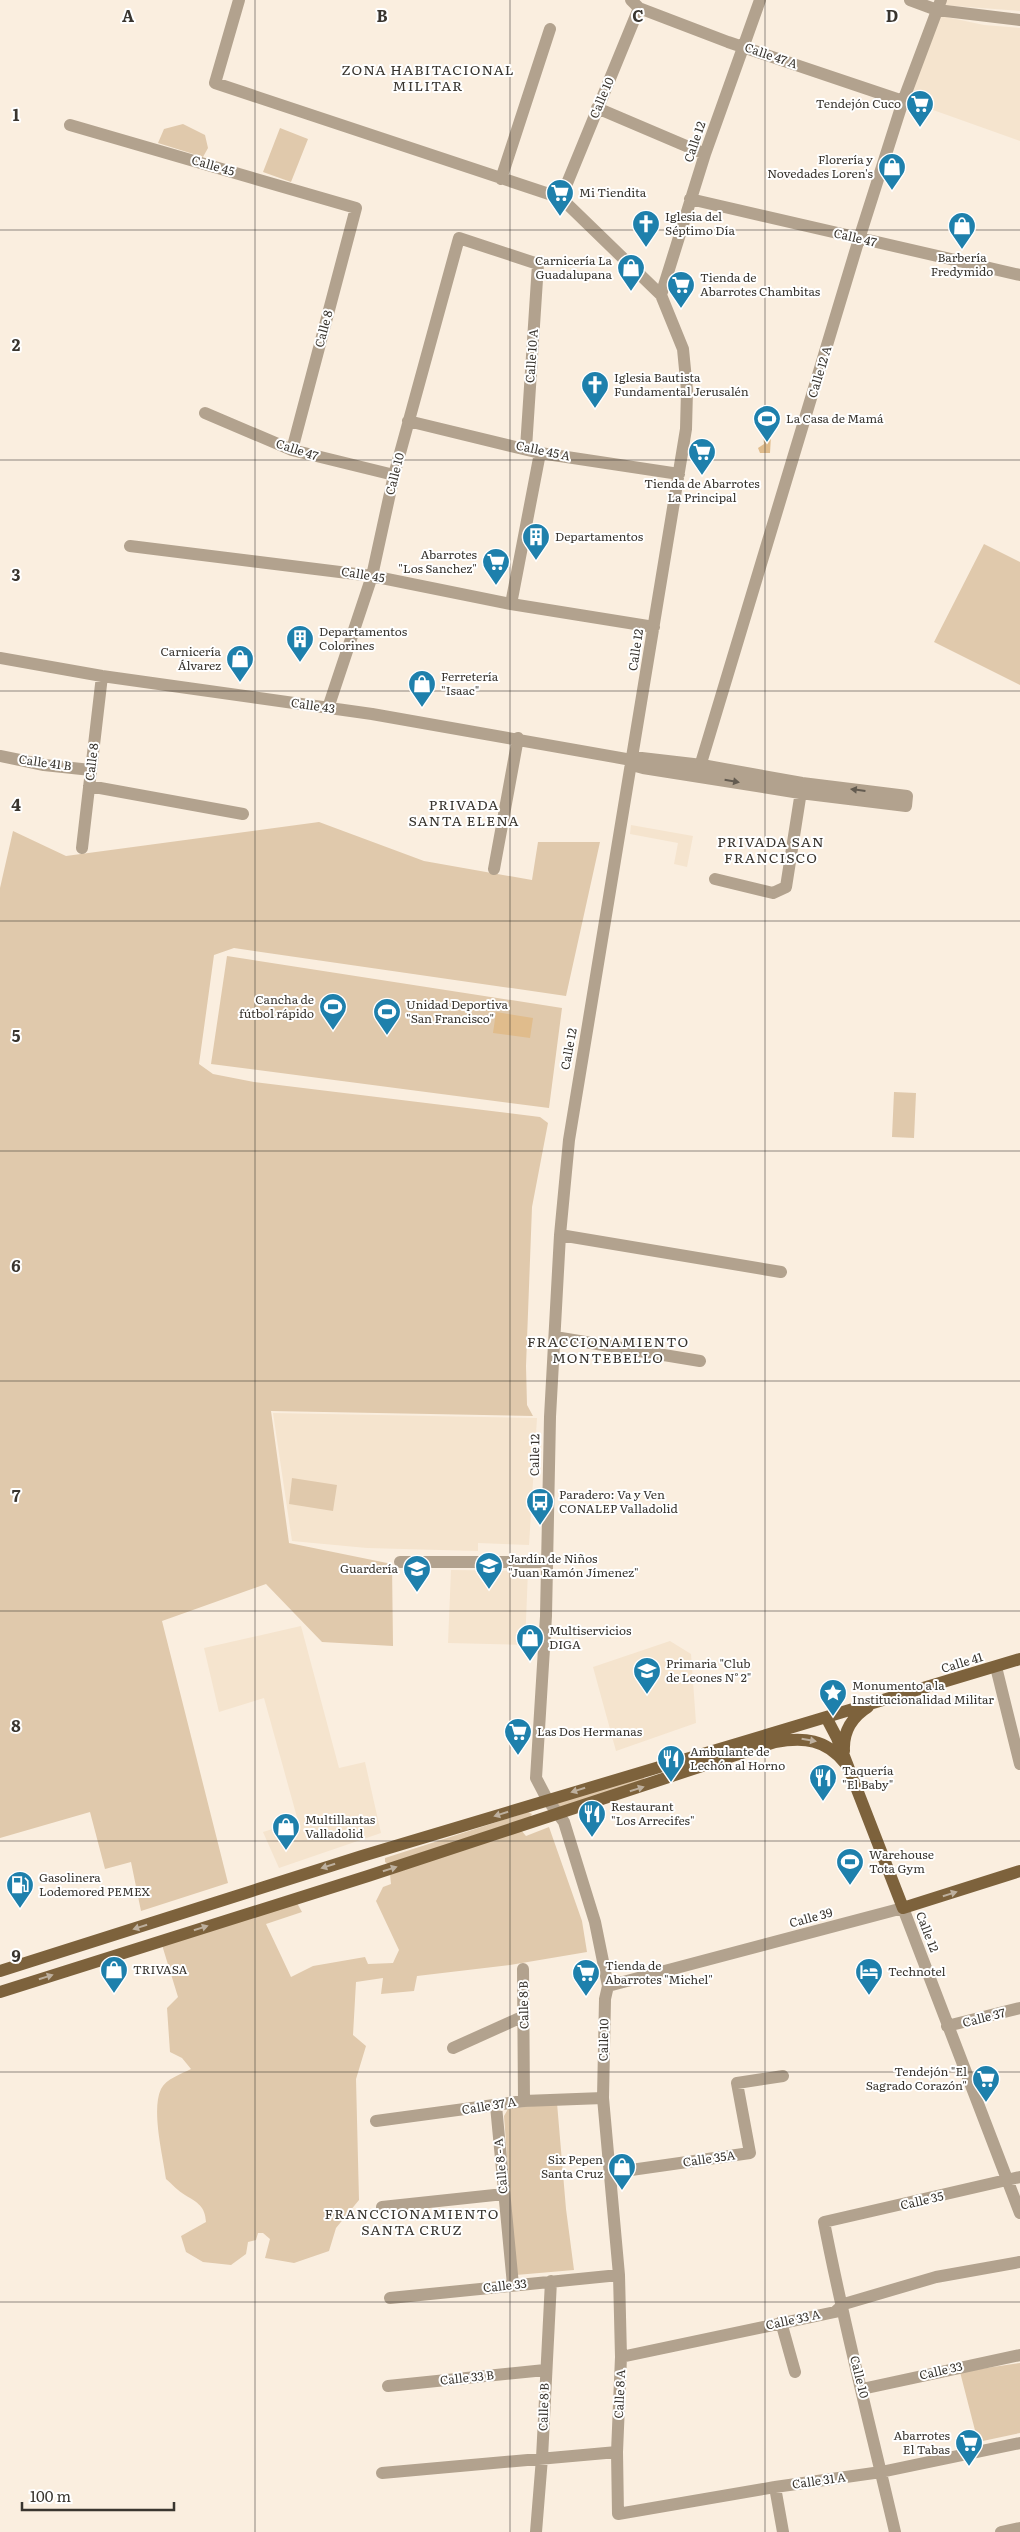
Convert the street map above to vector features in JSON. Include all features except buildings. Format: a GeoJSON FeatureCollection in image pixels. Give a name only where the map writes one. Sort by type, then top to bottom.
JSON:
{"type":"FeatureCollection","features":[{"type":"Feature","properties":{"kind":"main road","name":"Calle 41"},"geometry":{"type":"LineString","coordinates":[[0,1971],[547,1799],[1020,1659]]}},
{"type":"Feature","properties":{"kind":"main road"},"geometry":{"type":"LineString","coordinates":[[845,1763],[844,1744],[847,1729],[857,1715],[878,1702]]}},
{"type":"Feature","properties":{"kind":"main road","name":"Calle 12"},"geometry":{"type":"LineString","coordinates":[[826,1717],[903,1908]]}},
{"type":"Feature","properties":{"kind":"main road"},"geometry":{"type":"LineString","coordinates":[[0,1992],[368,1876],[775,1742],[798,1738],[819,1742],[837,1752],[845,1763]]}},
{"type":"Feature","properties":{"kind":"main road"},"geometry":{"type":"LineString","coordinates":[[362,1856],[368,1876]]}},
{"type":"Feature","properties":{"kind":"main road","name":"Calle 39"},"geometry":{"type":"LineString","coordinates":[[903,1908],[1020,1871]]}},
{"type":"Feature","properties":{"kind":"street"},"geometry":{"type":"LineString","coordinates":[[239,0],[215,83],[561,198]]}},
{"type":"Feature","properties":{"kind":"street","name":"Calle 12"},"geometry":{"type":"LineString","coordinates":[[661,295],[705,154],[760,0]]}},
{"type":"Feature","properties":{"kind":"street"},"geometry":{"type":"LineString","coordinates":[[910,0],[1020,20]]}},
{"type":"Feature","properties":{"kind":"street","name":"Calle 47 A"},"geometry":{"type":"LineString","coordinates":[[635,4],[744,47],[903,101]]}},
{"type":"Feature","properties":{"kind":"street","name":"Calle 10"},"geometry":{"type":"LineString","coordinates":[[561,198],[597,108],[635,4]]}},
{"type":"Feature","properties":{"kind":"street","name":"Calle 12 A"},"geometry":{"type":"LineString","coordinates":[[700,770],[903,101],[939,5]]}},
{"type":"Feature","properties":{"kind":"street"},"geometry":{"type":"LineString","coordinates":[[501,178],[550,30]]}},
{"type":"Feature","properties":{"kind":"street"},"geometry":{"type":"LineString","coordinates":[[597,108],[705,154]]}},
{"type":"Feature","properties":{"kind":"street","name":"Calle 45"},"geometry":{"type":"LineString","coordinates":[[70,125],[356,208]]}},
{"type":"Feature","properties":{"kind":"street","name":"Calle 12"},"geometry":{"type":"LineString","coordinates":[[557,1813],[536,1778],[546,1616],[546,1562],[554,1337],[560,1235],[573,1109],[679,474],[686,419],[687,390],[683,349],[661,295],[561,198]]}},
{"type":"Feature","properties":{"kind":"street","name":"Calle 47"},"geometry":{"type":"LineString","coordinates":[[690,199],[860,239],[1019,272]]}},
{"type":"Feature","properties":{"kind":"street","name":"Calle 8"},"geometry":{"type":"LineString","coordinates":[[292,450],[356,208]]}},
{"type":"Feature","properties":{"kind":"street","name":"Calle 10"},"geometry":{"type":"LineString","coordinates":[[328,708],[372,576],[394,475],[459,238]]}},
{"type":"Feature","properties":{"kind":"street","name":"Calle 10 A"},"geometry":{"type":"LineString","coordinates":[[459,238],[538,264],[526,448]]}},
{"type":"Feature","properties":{"kind":"street","name":"Calle 47"},"geometry":{"type":"LineString","coordinates":[[205,413],[292,450],[394,475]]}},
{"type":"Feature","properties":{"kind":"street","name":"Calle 45 A"},"geometry":{"type":"LineString","coordinates":[[408,421],[526,448],[540,453],[679,474]]}},
{"type":"Feature","properties":{"kind":"street"},"geometry":{"type":"LineString","coordinates":[[511,604],[540,453]]}},
{"type":"Feature","properties":{"kind":"street","name":"Calle 45"},"geometry":{"type":"LineString","coordinates":[[130,546],[372,576],[511,604],[654,627]]}},
{"type":"Feature","properties":{"kind":"street","name":"Calle 43"},"geometry":{"type":"LineString","coordinates":[[0,658],[102,676],[328,708],[518,738],[631,760],[801,788]]}},
{"type":"Feature","properties":{"kind":"street","name":"Calle 8"},"geometry":{"type":"LineString","coordinates":[[82,848],[102,676]]}},
{"type":"Feature","properties":{"kind":"street"},"geometry":{"type":"LineString","coordinates":[[494,870],[518,738]]}},
{"type":"Feature","properties":{"kind":"street","name":"Calle 41 B"},"geometry":{"type":"LineString","coordinates":[[0,756],[91,770]]}},
{"type":"Feature","properties":{"kind":"street"},"geometry":{"type":"LineString","coordinates":[[89,786],[243,814]]}},
{"type":"Feature","properties":{"kind":"street"},"geometry":{"type":"LineString","coordinates":[[801,788],[906,796],[906,806],[801,788]]}},
{"type":"Feature","properties":{"kind":"street"},"geometry":{"type":"LineString","coordinates":[[715,879],[773,893],[780,892],[786,887],[801,788]]}},
{"type":"Feature","properties":{"kind":"street"},"geometry":{"type":"LineString","coordinates":[[560,1235],[780,1272]]}},
{"type":"Feature","properties":{"kind":"street"},"geometry":{"type":"LineString","coordinates":[[554,1337],[700,1361]]}},
{"type":"Feature","properties":{"kind":"street"},"geometry":{"type":"LineString","coordinates":[[400,1562],[546,1562]]}},
{"type":"Feature","properties":{"kind":"street"},"geometry":{"type":"LineString","coordinates":[[996,1667],[1020,1764]]}},
{"type":"Feature","properties":{"kind":"street","name":"Calle 10"},"geometry":{"type":"LineString","coordinates":[[557,1813],[564,1822],[595,1922],[608,1986],[605,1999],[603,2098],[619,2275]]}},
{"type":"Feature","properties":{"kind":"street","name":"Calle 12"},"geometry":{"type":"LineString","coordinates":[[903,1908],[947,2026],[1014,2179],[1020,2213]]}},
{"type":"Feature","properties":{"kind":"street","name":"Calle 39"},"geometry":{"type":"LineString","coordinates":[[608,1986],[903,1908]]}},
{"type":"Feature","properties":{"kind":"street","name":"Calle 8 B"},"geometry":{"type":"LineString","coordinates":[[523,1969],[524,2101]]}},
{"type":"Feature","properties":{"kind":"street","name":"Calle 37"},"geometry":{"type":"LineString","coordinates":[[947,2026],[1020,2008]]}},
{"type":"Feature","properties":{"kind":"street"},"geometry":{"type":"LineString","coordinates":[[453,2048],[524,2016]]}},
{"type":"Feature","properties":{"kind":"street","name":"Calle 35A"},"geometry":{"type":"LineString","coordinates":[[610,2173],[750,2153],[736,2083],[783,2076]]}},
{"type":"Feature","properties":{"kind":"street","name":"Calle 37 A"},"geometry":{"type":"LineString","coordinates":[[376,2121],[524,2101],[603,2098]]}},
{"type":"Feature","properties":{"kind":"street","name":"Calle 8 - A"},"geometry":{"type":"LineString","coordinates":[[496,2106],[513,2285]]}},
{"type":"Feature","properties":{"kind":"street","name":"Calle 35"},"geometry":{"type":"LineString","coordinates":[[824,2222],[1014,2179]]}},
{"type":"Feature","properties":{"kind":"street"},"geometry":{"type":"LineString","coordinates":[[382,2208],[504,2194]]}},
{"type":"Feature","properties":{"kind":"street","name":"Calle 10"},"geometry":{"type":"LineString","coordinates":[[824,2222],[840,2306],[862,2389],[895,2532]]}},
{"type":"Feature","properties":{"kind":"street","name":"Calle 33 A"},"geometry":{"type":"LineString","coordinates":[[621,2357],[835,2312],[840,2306],[936,2277],[1020,2262]]}},
{"type":"Feature","properties":{"kind":"street","name":"Calle 33"},"geometry":{"type":"LineString","coordinates":[[390,2298],[619,2275]]}},
{"type":"Feature","properties":{"kind":"street","name":"Calle 8 A"},"geometry":{"type":"LineString","coordinates":[[618,2514],[617,2452],[621,2357],[619,2275]]}},
{"type":"Feature","properties":{"kind":"street","name":"Calle 8 B"},"geometry":{"type":"LineString","coordinates":[[536,2532],[542,2458],[551,2281]]}},
{"type":"Feature","properties":{"kind":"street"},"geometry":{"type":"LineString","coordinates":[[782,2322],[795,2372]]}},
{"type":"Feature","properties":{"kind":"street","name":"Calle 33"},"geometry":{"type":"LineString","coordinates":[[862,2389],[1020,2355]]}},
{"type":"Feature","properties":{"kind":"street","name":"Calle 33 B"},"geometry":{"type":"LineString","coordinates":[[388,2386],[545,2370]]}},
{"type":"Feature","properties":{"kind":"street","name":"Calle 31 A"},"geometry":{"type":"LineString","coordinates":[[618,2514],[775,2487],[881,2472],[1020,2443]]}},
{"type":"Feature","properties":{"kind":"street"},"geometry":{"type":"LineString","coordinates":[[382,2473],[617,2452]]}},
{"type":"Feature","properties":{"kind":"street"},"geometry":{"type":"LineString","coordinates":[[775,2487],[783,2532]]}},
{"type":"Feature","properties":{"kind":"street"},"geometry":{"type":"LineString","coordinates":[[1000,2532],[1020,2528]]}},
{"type":"Feature","properties":{"kind":"shaded area"},"geometry":{"type":"Polygon","coordinates":[[[943,0],[1020,0],[1020,11],[941,5],[943,0]]]}},
{"type":"Feature","properties":{"kind":"shaded area"},"geometry":{"type":"Polygon","coordinates":[[[937,15],[984,25],[1020,28],[1020,141],[905,100],[937,15]]]}},
{"type":"Feature","properties":{"kind":"shaded area"},"geometry":{"type":"Polygon","coordinates":[[[183,124],[205,135],[208,148],[203,157],[158,143],[164,129],[183,124]]]}},
{"type":"Feature","properties":{"kind":"shaded area"},"geometry":{"type":"Polygon","coordinates":[[[280,128],[308,139],[291,182],[263,172],[280,128]]]}},
{"type":"Feature","properties":{"kind":"shaded area","name":"La Casa de Mamá"},"geometry":{"type":"Polygon","coordinates":[[[768,433],[771,435],[770,453],[760,453],[758,448],[764,444],[763,434],[768,433]]]}},
{"type":"Feature","properties":{"kind":"shaded area"},"geometry":{"type":"Polygon","coordinates":[[[984,544],[1020,562],[1020,685],[934,642],[984,544]]]}},
{"type":"Feature","properties":{"kind":"shaded area"},"geometry":{"type":"Polygon","coordinates":[[[319,822],[424,861],[532,880],[538,842],[600,842],[566,996],[234,948],[214,955],[199,1064],[213,1074],[254,1082],[540,1117],[548,1123],[532,1207],[526,1366],[527,1405],[533,1416],[271,1411],[289,1543],[392,1564],[393,1646],[322,1642],[266,1584],[162,1621],[228,1883],[141,1911],[131,1862],[105,1869],[90,1812],[0,1838],[0,888],[13,831],[66,856],[319,822]]]}},
{"type":"Feature","properties":{"kind":"shaded area"},"geometry":{"type":"Polygon","coordinates":[[[631,825],[693,836],[687,867],[674,864],[678,843],[630,834],[631,825]]]}},
{"type":"Feature","properties":{"kind":"shaded area","name":"Unidad Deportiva \"San Francisco\""},"geometry":{"type":"Polygon","coordinates":[[[227,956],[562,1008],[549,1108],[211,1064],[227,956]]]}},
{"type":"Feature","properties":{"kind":"shaded area"},"geometry":{"type":"Polygon","coordinates":[[[496,1012],[533,1018],[530,1038],[493,1033],[496,1012]]]}},
{"type":"Feature","properties":{"kind":"shaded area"},"geometry":{"type":"Polygon","coordinates":[[[894,1092],[916,1093],[914,1138],[892,1137],[894,1092]]]}},
{"type":"Feature","properties":{"kind":"shaded area"},"geometry":{"type":"Polygon","coordinates":[[[273,1413],[537,1418],[529,1545],[478,1543],[478,1551],[367,1548],[292,1541],[273,1413]]]}},
{"type":"Feature","properties":{"kind":"shaded area"},"geometry":{"type":"Polygon","coordinates":[[[292,1478],[337,1485],[333,1511],[289,1504],[292,1478]]]}},
{"type":"Feature","properties":{"kind":"shaded area","name":"Jardín de Niños \"Juan Ramón Jímenez\""},"geometry":{"type":"Polygon","coordinates":[[[451,1570],[528,1571],[525,1645],[448,1643],[451,1570]]]}},
{"type":"Feature","properties":{"kind":"shaded area"},"geometry":{"type":"Polygon","coordinates":[[[301,1626],[339,1768],[365,1762],[381,1833],[279,1868],[263,1832],[298,1821],[264,1698],[219,1712],[204,1648],[301,1626]]]}},
{"type":"Feature","properties":{"kind":"shaded area","name":"Primaria \"Club de Leones N° 2\""},"geometry":{"type":"Polygon","coordinates":[[[670,1641],[691,1654],[696,1723],[616,1751],[593,1667],[670,1641]]]}},
{"type":"Feature","properties":{"kind":"shaded area"},"geometry":{"type":"Polygon","coordinates":[[[643,1775],[645,1781],[559,1808],[556,1802],[643,1775]]]}},
{"type":"Feature","properties":{"kind":"shaded area"},"geometry":{"type":"Polygon","coordinates":[[[528,1812],[532,1814],[530,1817],[388,1864],[385,1862],[385,1858],[528,1812]]]}},
{"type":"Feature","properties":{"kind":"shaded area"},"geometry":{"type":"Polygon","coordinates":[[[549,1827],[582,1921],[587,1952],[510,1965],[417,1976],[414,1991],[381,1994],[383,1978],[356,1982],[353,2035],[366,2046],[356,2079],[359,2200],[336,2228],[329,2251],[294,2263],[265,2258],[270,2239],[263,2233],[258,2233],[256,2240],[248,2242],[246,2254],[231,2265],[203,2262],[186,2252],[181,2236],[206,2222],[204,2212],[200,2206],[166,2179],[160,2146],[157,2109],[161,2089],[170,2080],[191,2069],[182,2058],[170,2052],[167,2008],[178,1997],[162,1945],[297,1903],[302,1912],[266,1924],[291,1977],[313,1966],[365,1957],[368,1964],[393,1963],[399,1950],[376,1901],[383,1887],[391,1884],[390,1874],[521,1830],[526,1836],[549,1827]]]}},
{"type":"Feature","properties":{"kind":"shaded area"},"geometry":{"type":"Polygon","coordinates":[[[557,2103],[566,2209],[574,2270],[516,2275],[504,2116],[508,2109],[557,2103]]]}},
{"type":"Feature","properties":{"kind":"shaded area"},"geometry":{"type":"Polygon","coordinates":[[[1020,2363],[1020,2433],[978,2442],[960,2372],[1020,2363]]]}},
{"type":"Feature","properties":{"kind":"place","name":"Tendejón Cuco"},"geometry":{"type":"Point","coordinates":[920,128]}},
{"type":"Feature","properties":{"kind":"place","name":"Florería y Novedades Loren's"},"geometry":{"type":"Point","coordinates":[892,191]}},
{"type":"Feature","properties":{"kind":"place","name":"Mi Tiendita"},"geometry":{"type":"Point","coordinates":[560,217]}},
{"type":"Feature","properties":{"kind":"place","name":"Iglesia del Séptimo Día"},"geometry":{"type":"Point","coordinates":[646,248]}},
{"type":"Feature","properties":{"kind":"place","name":"Barbería Fredymido"},"geometry":{"type":"Point","coordinates":[962,250]}},
{"type":"Feature","properties":{"kind":"place","name":"Carnicería La Guadalupana"},"geometry":{"type":"Point","coordinates":[631,292]}},
{"type":"Feature","properties":{"kind":"place","name":"Tienda de Abarrotes Chambitas"},"geometry":{"type":"Point","coordinates":[681,309]}},
{"type":"Feature","properties":{"kind":"place","name":"Iglesia Bautista Fundamental Jerusalén"},"geometry":{"type":"Point","coordinates":[595,409]}},
{"type":"Feature","properties":{"kind":"place","name":"La Casa de Mamá"},"geometry":{"type":"Point","coordinates":[767,443]}},
{"type":"Feature","properties":{"kind":"place","name":"Tienda de Abarrotes La Principal"},"geometry":{"type":"Point","coordinates":[702,476]}},
{"type":"Feature","properties":{"kind":"place","name":"Departamentos"},"geometry":{"type":"Point","coordinates":[536,561]}},
{"type":"Feature","properties":{"kind":"place","name":"Abarrotes \"Los Sanchez\""},"geometry":{"type":"Point","coordinates":[496,586]}},
{"type":"Feature","properties":{"kind":"place","name":"Departamentos Colorines"},"geometry":{"type":"Point","coordinates":[300,663]}},
{"type":"Feature","properties":{"kind":"place","name":"Carnicería Álvarez"},"geometry":{"type":"Point","coordinates":[240,683]}},
{"type":"Feature","properties":{"kind":"place","name":"Ferretería \"Isaac\""},"geometry":{"type":"Point","coordinates":[422,708]}},
{"type":"Feature","properties":{"kind":"place","name":"Cancha de fútbol rápido"},"geometry":{"type":"Point","coordinates":[333,1031]}},
{"type":"Feature","properties":{"kind":"place","name":"Unidad Deportiva \"San Francisco\""},"geometry":{"type":"Point","coordinates":[387,1036]}},
{"type":"Feature","properties":{"kind":"place","name":"Paradero: Va y Ven CONALEP Valladolid"},"geometry":{"type":"Point","coordinates":[540,1526]}},
{"type":"Feature","properties":{"kind":"place","name":"Jardín de Niños \"Juan Ramón Jímenez\""},"geometry":{"type":"Point","coordinates":[489,1590]}},
{"type":"Feature","properties":{"kind":"place","name":"Guardería"},"geometry":{"type":"Point","coordinates":[417,1593]}},
{"type":"Feature","properties":{"kind":"place","name":"Multiservicios DIGA"},"geometry":{"type":"Point","coordinates":[530,1662]}},
{"type":"Feature","properties":{"kind":"place","name":"Primaria \"Club de Leones N° 2\""},"geometry":{"type":"Point","coordinates":[647,1695]}},
{"type":"Feature","properties":{"kind":"place","name":"Monumento a la Institucionalidad Militar"},"geometry":{"type":"Point","coordinates":[833,1717]}},
{"type":"Feature","properties":{"kind":"place","name":"Las Dos Hermanas"},"geometry":{"type":"Point","coordinates":[518,1756]}},
{"type":"Feature","properties":{"kind":"place","name":"Ambulante de Lechón al Horno"},"geometry":{"type":"Point","coordinates":[671,1783]}},
{"type":"Feature","properties":{"kind":"place","name":"Taquería \"El Baby\""},"geometry":{"type":"Point","coordinates":[823,1802]}},
{"type":"Feature","properties":{"kind":"place","name":"Restaurant \"Los Arrecifes\""},"geometry":{"type":"Point","coordinates":[592,1838]}},
{"type":"Feature","properties":{"kind":"place","name":"Multillantas Valladolid"},"geometry":{"type":"Point","coordinates":[286,1851]}},
{"type":"Feature","properties":{"kind":"place","name":"Warehouse Tota Gym"},"geometry":{"type":"Point","coordinates":[850,1886]}},
{"type":"Feature","properties":{"kind":"place","name":"Gasolinera Lodemored PEMEX"},"geometry":{"type":"Point","coordinates":[20,1909]}},
{"type":"Feature","properties":{"kind":"place","name":"TRIVASA"},"geometry":{"type":"Point","coordinates":[114,1994]}},
{"type":"Feature","properties":{"kind":"place","name":"Technotel"},"geometry":{"type":"Point","coordinates":[869,1996]}},
{"type":"Feature","properties":{"kind":"place","name":"Tienda de Abarrotes \"Michel\""},"geometry":{"type":"Point","coordinates":[586,1997]}},
{"type":"Feature","properties":{"kind":"place","name":"Tendejón \"El Sagrado Corazón\""},"geometry":{"type":"Point","coordinates":[986,2103]}},
{"type":"Feature","properties":{"kind":"place","name":"Six Pepen Santa Cruz"},"geometry":{"type":"Point","coordinates":[622,2191]}},
{"type":"Feature","properties":{"kind":"place","name":"Abarrotes El Tabas"},"geometry":{"type":"Point","coordinates":[969,2467]}},
{"type":"Feature","properties":{"kind":"district","name":"ZONA HABITACIONAL MILITAR"},"geometry":{"type":"Point","coordinates":[428,78]}},
{"type":"Feature","properties":{"kind":"district","name":"PRIVADA SANTA ELENA"},"geometry":{"type":"Point","coordinates":[464,814]}},
{"type":"Feature","properties":{"kind":"district","name":"PRIVADA SAN FRANCISCO"},"geometry":{"type":"Point","coordinates":[771,850]}},
{"type":"Feature","properties":{"kind":"district","name":"FRACCIONAMIENTO MONTEBELLO"},"geometry":{"type":"Point","coordinates":[608,1350]}},
{"type":"Feature","properties":{"kind":"district","name":"FRANCCIONAMIENTO SANTA CRUZ"},"geometry":{"type":"Point","coordinates":[412,2222]}}]}
